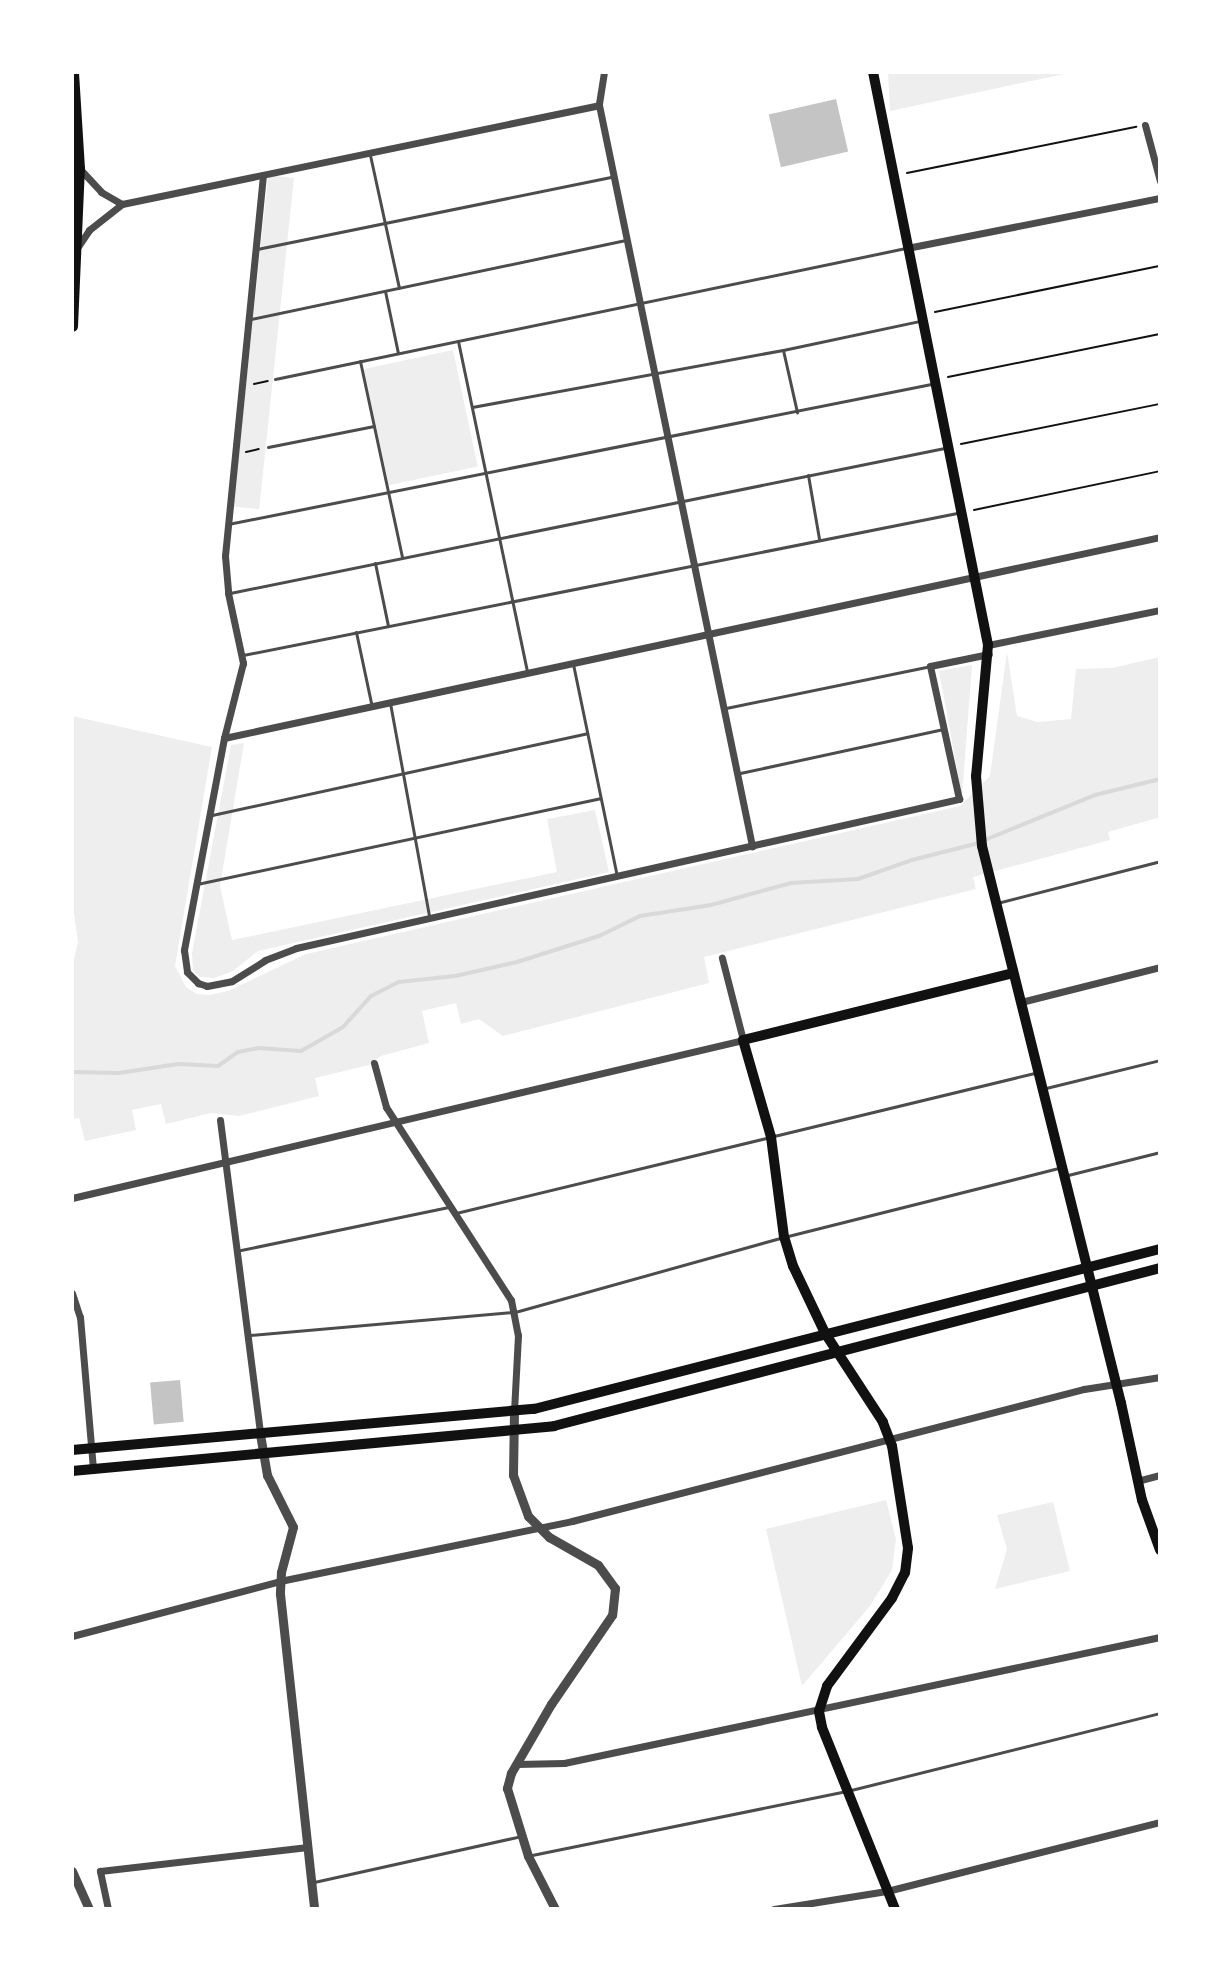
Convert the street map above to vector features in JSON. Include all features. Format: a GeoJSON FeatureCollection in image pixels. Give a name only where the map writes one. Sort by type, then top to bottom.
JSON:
{"type":"FeatureCollection","features":[{"type":"Feature","properties":{"kind":"main road"},"geometry":{"type":"LineString","coordinates":[[72,326],[79,168],[73,72]]}},
{"type":"Feature","properties":{"kind":"main road"},"geometry":{"type":"LineString","coordinates":[[873,73],[988,650],[976,776],[979,831],[1117,1385],[1137,1481],[1160,1550]]}},
{"type":"Feature","properties":{"kind":"main road"},"geometry":{"type":"LineString","coordinates":[[895,1909],[847,1791],[819,1711],[827,1686],[892,1598],[905,1573],[908,1548],[890,1439],[835,1352],[793,1266],[784,1237],[771,1137],[743,1040],[1013,973]]}},
{"type":"Feature","properties":{"kind":"main road"},"geometry":{"type":"LineString","coordinates":[[72,1450],[514,1411],[580,1399],[825,1333],[1160,1249]]}},
{"type":"Feature","properties":{"kind":"main road"},"geometry":{"type":"LineString","coordinates":[[72,1471],[512,1431],[589,1418],[1160,1268]]}},
{"type":"Feature","properties":{"kind":"street"},"geometry":{"type":"LineString","coordinates":[[604,72],[599,105],[752,846]]}},
{"type":"Feature","properties":{"kind":"street"},"geometry":{"type":"LineString","coordinates":[[76,250],[89,230],[122,204],[599,105]]}},
{"type":"Feature","properties":{"kind":"street"},"geometry":{"type":"LineString","coordinates":[[1145,125],[1160,181]]}},
{"type":"Feature","properties":{"kind":"street"},"geometry":{"type":"LineString","coordinates":[[79,168],[101,192],[122,204]]}},
{"type":"Feature","properties":{"kind":"street"},"geometry":{"type":"LineString","coordinates":[[263,175],[228,524],[228,593],[243,655],[242,675],[224,738],[184,963],[192,979],[198,983],[220,985],[280,952],[959,799],[930,666],[1160,610]]}},
{"type":"Feature","properties":{"kind":"street"},"geometry":{"type":"LineString","coordinates":[[907,248],[1160,198]]}},
{"type":"Feature","properties":{"kind":"street"},"geometry":{"type":"LineString","coordinates":[[224,738],[1160,537]]}},
{"type":"Feature","properties":{"kind":"street"},"geometry":{"type":"LineString","coordinates":[[72,1198],[743,1040],[722,958]]}},
{"type":"Feature","properties":{"kind":"street"},"geometry":{"type":"LineString","coordinates":[[1021,1002],[1160,967]]}},
{"type":"Feature","properties":{"kind":"street"},"geometry":{"type":"LineString","coordinates":[[374,1063],[386,1107],[504,1286],[515,1312],[518,1335],[511,1456],[518,1494],[528,1516],[539,1529],[609,1575],[615,1588],[616,1602],[605,1627],[551,1704],[516,1764],[507,1788],[528,1856],[555,1909]]}},
{"type":"Feature","properties":{"kind":"street"},"geometry":{"type":"LineString","coordinates":[[220,1120],[245,1335],[263,1453],[270,1483],[293,1527],[280,1581],[314,1909]]}},
{"type":"Feature","properties":{"kind":"street"},"geometry":{"type":"LineString","coordinates":[[72,1293],[80,1317],[93,1469]]}},
{"type":"Feature","properties":{"kind":"street"},"geometry":{"type":"LineString","coordinates":[[72,1356],[83,1355]]}},
{"type":"Feature","properties":{"kind":"street"},"geometry":{"type":"LineString","coordinates":[[72,1636],[280,1581],[539,1529],[1084,1389],[1160,1377]]}},
{"type":"Feature","properties":{"kind":"street"},"geometry":{"type":"LineString","coordinates":[[1137,1481],[1160,1475]]}},
{"type":"Feature","properties":{"kind":"street"},"geometry":{"type":"LineString","coordinates":[[516,1764],[564,1763],[1160,1637]]}},
{"type":"Feature","properties":{"kind":"street"},"geometry":{"type":"LineString","coordinates":[[774,1909],[887,1891],[1160,1822]]}},
{"type":"Feature","properties":{"kind":"street"},"geometry":{"type":"LineString","coordinates":[[108,1909],[100,1871],[306,1847]]}},
{"type":"Feature","properties":{"kind":"street"},"geometry":{"type":"LineString","coordinates":[[72,1871],[89,1909]]}},
{"type":"Feature","properties":{"kind":"lane"},"geometry":{"type":"LineString","coordinates":[[369,153],[399,288]]}},
{"type":"Feature","properties":{"kind":"lane"},"geometry":{"type":"LineString","coordinates":[[256,249],[614,176]]}},
{"type":"Feature","properties":{"kind":"lane"},"geometry":{"type":"LineString","coordinates":[[248,320],[627,240]]}},
{"type":"Feature","properties":{"kind":"lane"},"geometry":{"type":"LineString","coordinates":[[275,379],[907,248]]}},
{"type":"Feature","properties":{"kind":"lane"},"geometry":{"type":"LineString","coordinates":[[385,291],[398,353]]}},
{"type":"Feature","properties":{"kind":"lane"},"geometry":{"type":"LineString","coordinates":[[472,407],[783,350],[922,320]]}},
{"type":"Feature","properties":{"kind":"lane"},"geometry":{"type":"LineString","coordinates":[[458,341],[527,674]]}},
{"type":"Feature","properties":{"kind":"lane"},"geometry":{"type":"LineString","coordinates":[[783,350],[797,412]]}},
{"type":"Feature","properties":{"kind":"lane"},"geometry":{"type":"LineString","coordinates":[[360,361],[402,558]]}},
{"type":"Feature","properties":{"kind":"lane"},"geometry":{"type":"LineString","coordinates":[[228,524],[935,383]]}},
{"type":"Feature","properties":{"kind":"lane"},"geometry":{"type":"LineString","coordinates":[[268,447],[374,426]]}},
{"type":"Feature","properties":{"kind":"lane"},"geometry":{"type":"LineString","coordinates":[[228,593],[948,447]]}},
{"type":"Feature","properties":{"kind":"lane"},"geometry":{"type":"LineString","coordinates":[[808,475],[820,540]]}},
{"type":"Feature","properties":{"kind":"lane"},"geometry":{"type":"LineString","coordinates":[[243,655],[961,512]]}},
{"type":"Feature","properties":{"kind":"lane"},"geometry":{"type":"LineString","coordinates":[[375,563],[388,626]]}},
{"type":"Feature","properties":{"kind":"lane"},"geometry":{"type":"LineString","coordinates":[[356,632],[372,707]]}},
{"type":"Feature","properties":{"kind":"lane"},"geometry":{"type":"LineString","coordinates":[[573,664],[617,876]]}},
{"type":"Feature","properties":{"kind":"lane"},"geometry":{"type":"LineString","coordinates":[[723,708],[930,666]]}},
{"type":"Feature","properties":{"kind":"lane"},"geometry":{"type":"LineString","coordinates":[[390,703],[430,918]]}},
{"type":"Feature","properties":{"kind":"lane"},"geometry":{"type":"LineString","coordinates":[[737,773],[943,729]]}},
{"type":"Feature","properties":{"kind":"lane"},"geometry":{"type":"LineString","coordinates":[[210,816],[587,733]]}},
{"type":"Feature","properties":{"kind":"lane"},"geometry":{"type":"LineString","coordinates":[[197,884],[600,798]]}},
{"type":"Feature","properties":{"kind":"lane"},"geometry":{"type":"LineString","coordinates":[[996,903],[1160,861]]}},
{"type":"Feature","properties":{"kind":"lane"},"geometry":{"type":"LineString","coordinates":[[1043,1089],[1160,1060]]}},
{"type":"Feature","properties":{"kind":"lane"},"geometry":{"type":"LineString","coordinates":[[236,1251],[454,1210],[1038,1072]]}},
{"type":"Feature","properties":{"kind":"lane"},"geometry":{"type":"LineString","coordinates":[[245,1335],[515,1312],[784,1237],[1160,1152]]}},
{"type":"Feature","properties":{"kind":"lane"},"geometry":{"type":"LineString","coordinates":[[528,1856],[847,1791],[1160,1713]]}},
{"type":"Feature","properties":{"kind":"lane"},"geometry":{"type":"LineString","coordinates":[[310,1883],[521,1836]]}},
{"type":"Feature","properties":{"kind":"path"},"geometry":{"type":"LineString","coordinates":[[893,176],[1145,125]]}},
{"type":"Feature","properties":{"kind":"path"},"geometry":{"type":"LineString","coordinates":[[935,312],[1160,266]]}},
{"type":"Feature","properties":{"kind":"path"},"geometry":{"type":"LineString","coordinates":[[948,377],[1160,334]]}},
{"type":"Feature","properties":{"kind":"path"},"geometry":{"type":"LineString","coordinates":[[242,386],[275,379]]}},
{"type":"Feature","properties":{"kind":"path"},"geometry":{"type":"LineString","coordinates":[[961,444],[1160,404]]}},
{"type":"Feature","properties":{"kind":"path"},"geometry":{"type":"LineString","coordinates":[[234,454],[268,447]]}},
{"type":"Feature","properties":{"kind":"path"},"geometry":{"type":"LineString","coordinates":[[974,510],[1160,471]]}},
{"type":"Feature","properties":{"kind":"shaded area"},"geometry":{"type":"Polygon","coordinates":[[[888,72],[1074,72],[890,111],[888,72]]]}},
{"type":"Feature","properties":{"kind":"shaded area"},"geometry":{"type":"Polygon","coordinates":[[[268,175],[294,178],[259,509],[233,506],[268,175]]]}},
{"type":"Feature","properties":{"kind":"shaded area"},"geometry":{"type":"Polygon","coordinates":[[[453,350],[478,466],[389,485],[364,369],[453,350]]]}},
{"type":"Feature","properties":{"kind":"shaded area"},"geometry":{"type":"Polygon","coordinates":[[[1007,652],[1017,716],[1038,722],[1071,719],[1076,669],[1112,668],[1160,657],[1160,826],[1157,818],[1108,832],[1110,840],[973,877],[976,889],[704,957],[709,983],[503,1036],[479,1019],[461,1024],[456,1003],[422,1011],[429,1043],[381,1056],[369,1065],[315,1078],[319,1096],[239,1116],[211,1113],[166,1124],[161,1104],[132,1110],[136,1130],[85,1141],[79,1118],[72,1119],[72,966],[78,942],[72,900],[72,716],[212,747],[175,966],[186,987],[197,994],[209,995],[228,991],[306,954],[960,806],[990,776],[1007,652]]]}},
{"type":"Feature","properties":{"kind":"shaded area"},"geometry":{"type":"Polygon","coordinates":[[[972,665],[962,796],[939,671],[972,665]]]}},
{"type":"Feature","properties":{"kind":"shaded area"},"geometry":{"type":"Polygon","coordinates":[[[244,743],[220,886],[232,940],[557,872],[547,819],[595,810],[609,872],[258,951],[233,971],[214,978],[200,977],[193,970],[192,953],[231,745],[244,743]]]}},
{"type":"Feature","properties":{"kind":"shaded area"},"geometry":{"type":"Polygon","coordinates":[[[886,1500],[896,1539],[892,1570],[870,1606],[802,1686],[766,1529],[886,1500]]]}},
{"type":"Feature","properties":{"kind":"shaded area"},"geometry":{"type":"Polygon","coordinates":[[[1053,1502],[1070,1571],[995,1589],[1007,1549],[997,1515],[1053,1502]]]}},
{"type":"Feature","properties":{"kind":"building"},"geometry":{"type":"Polygon","coordinates":[[[836,99],[848,152],[781,167],[769,115],[836,99]]]}},
{"type":"Feature","properties":{"kind":"building"},"geometry":{"type":"Polygon","coordinates":[[[180,1380],[184,1422],[154,1424],[150,1383],[180,1380]]]}},
{"type":"Feature","properties":{"kind":"waterway"},"geometry":{"type":"LineString","coordinates":[[72,1072],[119,1073],[178,1064],[218,1066],[238,1052],[259,1048],[301,1051],[343,1027],[371,996],[399,982],[455,976],[517,962],[599,936],[640,916],[711,905],[791,883],[858,879],[912,860],[975,844],[1095,795],[1160,779]]}}]}
